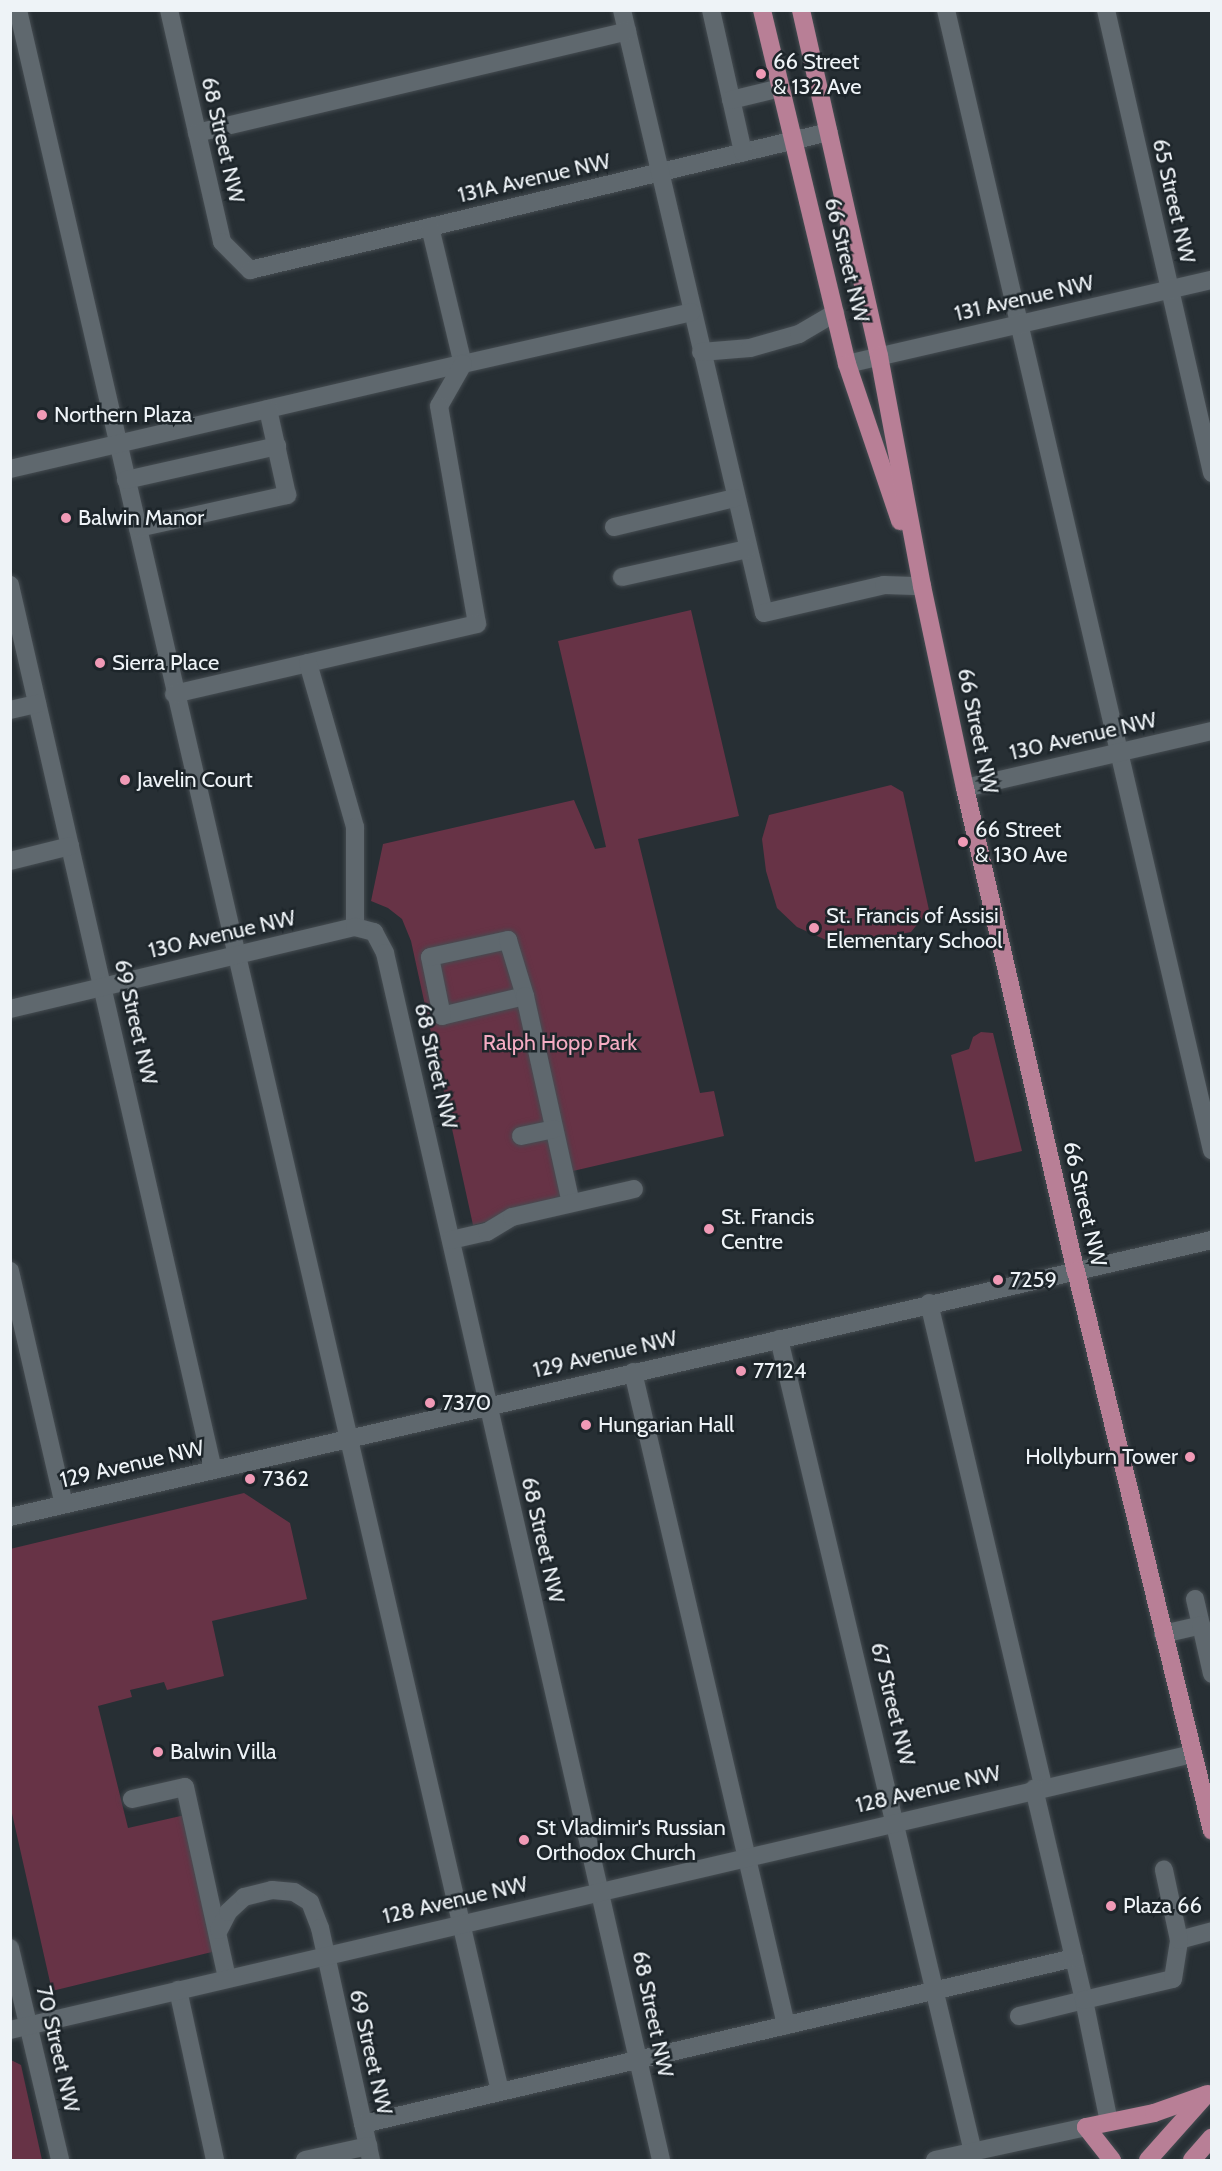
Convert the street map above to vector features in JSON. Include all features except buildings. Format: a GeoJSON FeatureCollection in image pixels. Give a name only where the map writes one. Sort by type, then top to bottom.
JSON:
{"type":"FeatureCollection","features":[{"type":"Feature","properties":{"kind":"main road","name":"66 Street NW"},"geometry":{"type":"LineString","coordinates":[[762,10],[847,364],[922,585]]}},
{"type":"Feature","properties":{"kind":"main road","name":"66 Street NW"},"geometry":{"type":"LineString","coordinates":[[801,10],[879,356],[922,585],[965,788],[1076,1271],[1212,1832]]}},
{"type":"Feature","properties":{"kind":"main road"},"geometry":{"type":"LineString","coordinates":[[1112,2160],[1086,2127],[1154,2113],[1210,2092]]}},
{"type":"Feature","properties":{"kind":"main road"},"geometry":{"type":"LineString","coordinates":[[1148,2160],[1210,2092]]}},
{"type":"Feature","properties":{"kind":"main road"},"geometry":{"type":"LineString","coordinates":[[1192,2160],[1212,2137]]}},
{"type":"Feature","properties":{"kind":"street"},"geometry":{"type":"LineString","coordinates":[[18,10],[138,528],[174,694],[351,1439],[459,1923],[500,2091]]}},
{"type":"Feature","properties":{"kind":"street","name":"68 Street NW"},"geometry":{"type":"LineString","coordinates":[[169,10],[222,243],[250,270]]}},
{"type":"Feature","properties":{"kind":"street"},"geometry":{"type":"LineString","coordinates":[[622,10],[658,172],[764,613],[884,585],[922,585]]}},
{"type":"Feature","properties":{"kind":"street"},"geometry":{"type":"LineString","coordinates":[[711,10],[743,152]]}},
{"type":"Feature","properties":{"kind":"street"},"geometry":{"type":"LineString","coordinates":[[946,10],[1118,753],[1208,1117],[1212,1150]]}},
{"type":"Feature","properties":{"kind":"street","name":"65 Street NW"},"geometry":{"type":"LineString","coordinates":[[1106,10],[1212,473]]}},
{"type":"Feature","properties":{"kind":"street"},"geometry":{"type":"LineString","coordinates":[[197,133],[627,31]]}},
{"type":"Feature","properties":{"kind":"street"},"geometry":{"type":"LineString","coordinates":[[731,100],[781,88]]}},
{"type":"Feature","properties":{"kind":"street","name":"131A Avenue NW"},"geometry":{"type":"LineString","coordinates":[[250,270],[829,132]]}},
{"type":"Feature","properties":{"kind":"street"},"geometry":{"type":"LineString","coordinates":[[174,694],[477,624],[439,406],[463,364],[430,227]]}},
{"type":"Feature","properties":{"kind":"street","name":"131 Avenue NW"},"geometry":{"type":"LineString","coordinates":[[847,364],[1212,280]]}},
{"type":"Feature","properties":{"kind":"street"},"geometry":{"type":"LineString","coordinates":[[10,469],[691,312]]}},
{"type":"Feature","properties":{"kind":"street"},"geometry":{"type":"LineString","coordinates":[[701,352],[750,348],[799,334],[835,313]]}},
{"type":"Feature","properties":{"kind":"street"},"geometry":{"type":"LineString","coordinates":[[138,528],[287,495],[268,410]]}},
{"type":"Feature","properties":{"kind":"street"},"geometry":{"type":"LineString","coordinates":[[126,480],[277,446]]}},
{"type":"Feature","properties":{"kind":"street"},"geometry":{"type":"LineString","coordinates":[[614,527],[735,498]]}},
{"type":"Feature","properties":{"kind":"street"},"geometry":{"type":"LineString","coordinates":[[622,578],[747,549]]}},
{"type":"Feature","properties":{"kind":"street","name":"69 Street NW"},"geometry":{"type":"LineString","coordinates":[[10,585],[213,1470]]}},
{"type":"Feature","properties":{"kind":"street"},"geometry":{"type":"LineString","coordinates":[[308,663],[355,827],[356,927]]}},
{"type":"Feature","properties":{"kind":"street"},"geometry":{"type":"LineString","coordinates":[[10,710],[37,704]]}},
{"type":"Feature","properties":{"kind":"street","name":"130 Avenue NW"},"geometry":{"type":"LineString","coordinates":[[965,788],[1212,731]]}},
{"type":"Feature","properties":{"kind":"street"},"geometry":{"type":"LineString","coordinates":[[10,861],[70,846]]}},
{"type":"Feature","properties":{"kind":"street","name":"130 Avenue NW"},"geometry":{"type":"LineString","coordinates":[[10,1009],[356,927],[374,932]]}},
{"type":"Feature","properties":{"kind":"street","name":"68 Street NW"},"geometry":{"type":"LineString","coordinates":[[374,932],[385,953],[487,1407],[603,1891],[661,2160]]}},
{"type":"Feature","properties":{"kind":"street"},"geometry":{"type":"LineString","coordinates":[[525,996],[442,1016],[430,957],[508,940],[525,996],[571,1203]]}},
{"type":"Feature","properties":{"kind":"street"},"geometry":{"type":"LineString","coordinates":[[521,1136],[554,1129]]}},
{"type":"Feature","properties":{"kind":"street"},"geometry":{"type":"LineString","coordinates":[[451,1240],[486,1232],[512,1217],[634,1189]]}},
{"type":"Feature","properties":{"kind":"street","name":"129 Avenue NW"},"geometry":{"type":"LineString","coordinates":[[10,1517],[929,1303],[1212,1240]]}},
{"type":"Feature","properties":{"kind":"street"},"geometry":{"type":"LineString","coordinates":[[10,1271],[64,1504]]}},
{"type":"Feature","properties":{"kind":"street"},"geometry":{"type":"LineString","coordinates":[[929,1303],[1039,1788],[1110,2122]]}},
{"type":"Feature","properties":{"kind":"street","name":"67 Street NW"},"geometry":{"type":"LineString","coordinates":[[779,1339],[937,1989],[961,2156]]}},
{"type":"Feature","properties":{"kind":"street"},"geometry":{"type":"LineString","coordinates":[[633,1372],[786,2025]]}},
{"type":"Feature","properties":{"kind":"street"},"geometry":{"type":"LineString","coordinates":[[1195,1599],[1212,1674]]}},
{"type":"Feature","properties":{"kind":"street"},"geometry":{"type":"LineString","coordinates":[[1163,1634],[1201,1625]]}},
{"type":"Feature","properties":{"kind":"street","name":"128 Avenue NW"},"geometry":{"type":"LineString","coordinates":[[10,2030],[459,1923],[1192,1754]]}},
{"type":"Feature","properties":{"kind":"street"},"geometry":{"type":"LineString","coordinates":[[132,1799],[185,1787],[219,1930],[227,1978]]}},
{"type":"Feature","properties":{"kind":"street"},"geometry":{"type":"LineString","coordinates":[[1019,2016],[1173,1979],[1179,1940],[1164,1870]]}},
{"type":"Feature","properties":{"kind":"street","name":"69 Street NW"},"geometry":{"type":"LineString","coordinates":[[219,1930],[228,1912],[243,1897],[272,1890],[294,1892],[310,1902],[370,2153]]}},
{"type":"Feature","properties":{"kind":"street"},"geometry":{"type":"LineString","coordinates":[[1179,1940],[1212,1931]]}},
{"type":"Feature","properties":{"kind":"street","name":"70 Street NW"},"geometry":{"type":"LineString","coordinates":[[10,1948],[60,2160]]}},
{"type":"Feature","properties":{"kind":"street"},"geometry":{"type":"LineString","coordinates":[[363,2124],[1074,1958]]}},
{"type":"Feature","properties":{"kind":"street"},"geometry":{"type":"LineString","coordinates":[[178,1990],[215,2160]]}},
{"type":"Feature","properties":{"kind":"street"},"geometry":{"type":"LineString","coordinates":[[935,2160],[1001,2153],[1086,2127]]}},
{"type":"Feature","properties":{"kind":"street"},"geometry":{"type":"LineString","coordinates":[[305,2160],[370,2153]]}},
{"type":"Feature","properties":{"kind":"green space","name":"Ralph Hopp Park"},"geometry":{"type":"Polygon","coordinates":[[[691,610],[739,816],[638,839],[700,1093],[714,1091],[724,1136],[573,1171],[579,1199],[473,1225],[411,941],[402,919],[388,908],[371,901],[383,844],[574,800],[595,849],[606,847],[558,641],[691,610]]]}},
{"type":"Feature","properties":{"kind":"green space"},"geometry":{"type":"Polygon","coordinates":[[[891,785],[903,792],[929,910],[911,932],[860,942],[826,940],[797,927],[777,908],[766,871],[762,839],[769,815],[891,785]]]}},
{"type":"Feature","properties":{"kind":"green space"},"geometry":{"type":"Polygon","coordinates":[[[981,1032],[993,1033],[1022,1151],[975,1162],[951,1055],[969,1049],[973,1037],[981,1032]]]}},
{"type":"Feature","properties":{"kind":"green space"},"geometry":{"type":"Polygon","coordinates":[[[244,1493],[290,1523],[307,1599],[212,1621],[224,1676],[167,1690],[164,1682],[130,1690],[132,1697],[98,1706],[128,1828],[185,1815],[216,1951],[52,1991],[11,1809],[10,1549],[244,1493]]]}},
{"type":"Feature","properties":{"kind":"green space"},"geometry":{"type":"Polygon","coordinates":[[[11,2060],[21,2065],[42,2160],[11,2160],[11,2060]]]}},
{"type":"Feature","properties":{"kind":"place","name":"66 Street & 132 Ave"},"geometry":{"type":"Point","coordinates":[761,74]}},
{"type":"Feature","properties":{"kind":"place","name":"Northern Plaza"},"geometry":{"type":"Point","coordinates":[42,415]}},
{"type":"Feature","properties":{"kind":"place","name":"Balwin Manor"},"geometry":{"type":"Point","coordinates":[66,518]}},
{"type":"Feature","properties":{"kind":"place","name":"Sierra Place"},"geometry":{"type":"Point","coordinates":[100,663]}},
{"type":"Feature","properties":{"kind":"place","name":"Javelin Court"},"geometry":{"type":"Point","coordinates":[125,780]}},
{"type":"Feature","properties":{"kind":"place","name":"66 Street & 130 Ave"},"geometry":{"type":"Point","coordinates":[963,842]}},
{"type":"Feature","properties":{"kind":"place","name":"St. Francis of Assisi Elementary School"},"geometry":{"type":"Point","coordinates":[814,928]}},
{"type":"Feature","properties":{"kind":"place","name":"St. Francis Centre"},"geometry":{"type":"Point","coordinates":[709,1229]}},
{"type":"Feature","properties":{"kind":"place","name":"7259"},"geometry":{"type":"Point","coordinates":[998,1280]}},
{"type":"Feature","properties":{"kind":"place","name":"77124"},"geometry":{"type":"Point","coordinates":[741,1371]}},
{"type":"Feature","properties":{"kind":"place","name":"7370"},"geometry":{"type":"Point","coordinates":[430,1403]}},
{"type":"Feature","properties":{"kind":"place","name":"Hungarian Hall"},"geometry":{"type":"Point","coordinates":[586,1425]}},
{"type":"Feature","properties":{"kind":"place","name":"Hollyburn Tower"},"geometry":{"type":"Point","coordinates":[1190,1457]}},
{"type":"Feature","properties":{"kind":"place","name":"7362"},"geometry":{"type":"Point","coordinates":[250,1479]}},
{"type":"Feature","properties":{"kind":"place","name":"Balwin Villa"},"geometry":{"type":"Point","coordinates":[158,1752]}},
{"type":"Feature","properties":{"kind":"place","name":"St Vladimir's Russian Orthodox Church"},"geometry":{"type":"Point","coordinates":[524,1840]}},
{"type":"Feature","properties":{"kind":"place","name":"Plaza 66"},"geometry":{"type":"Point","coordinates":[1111,1906]}}]}
